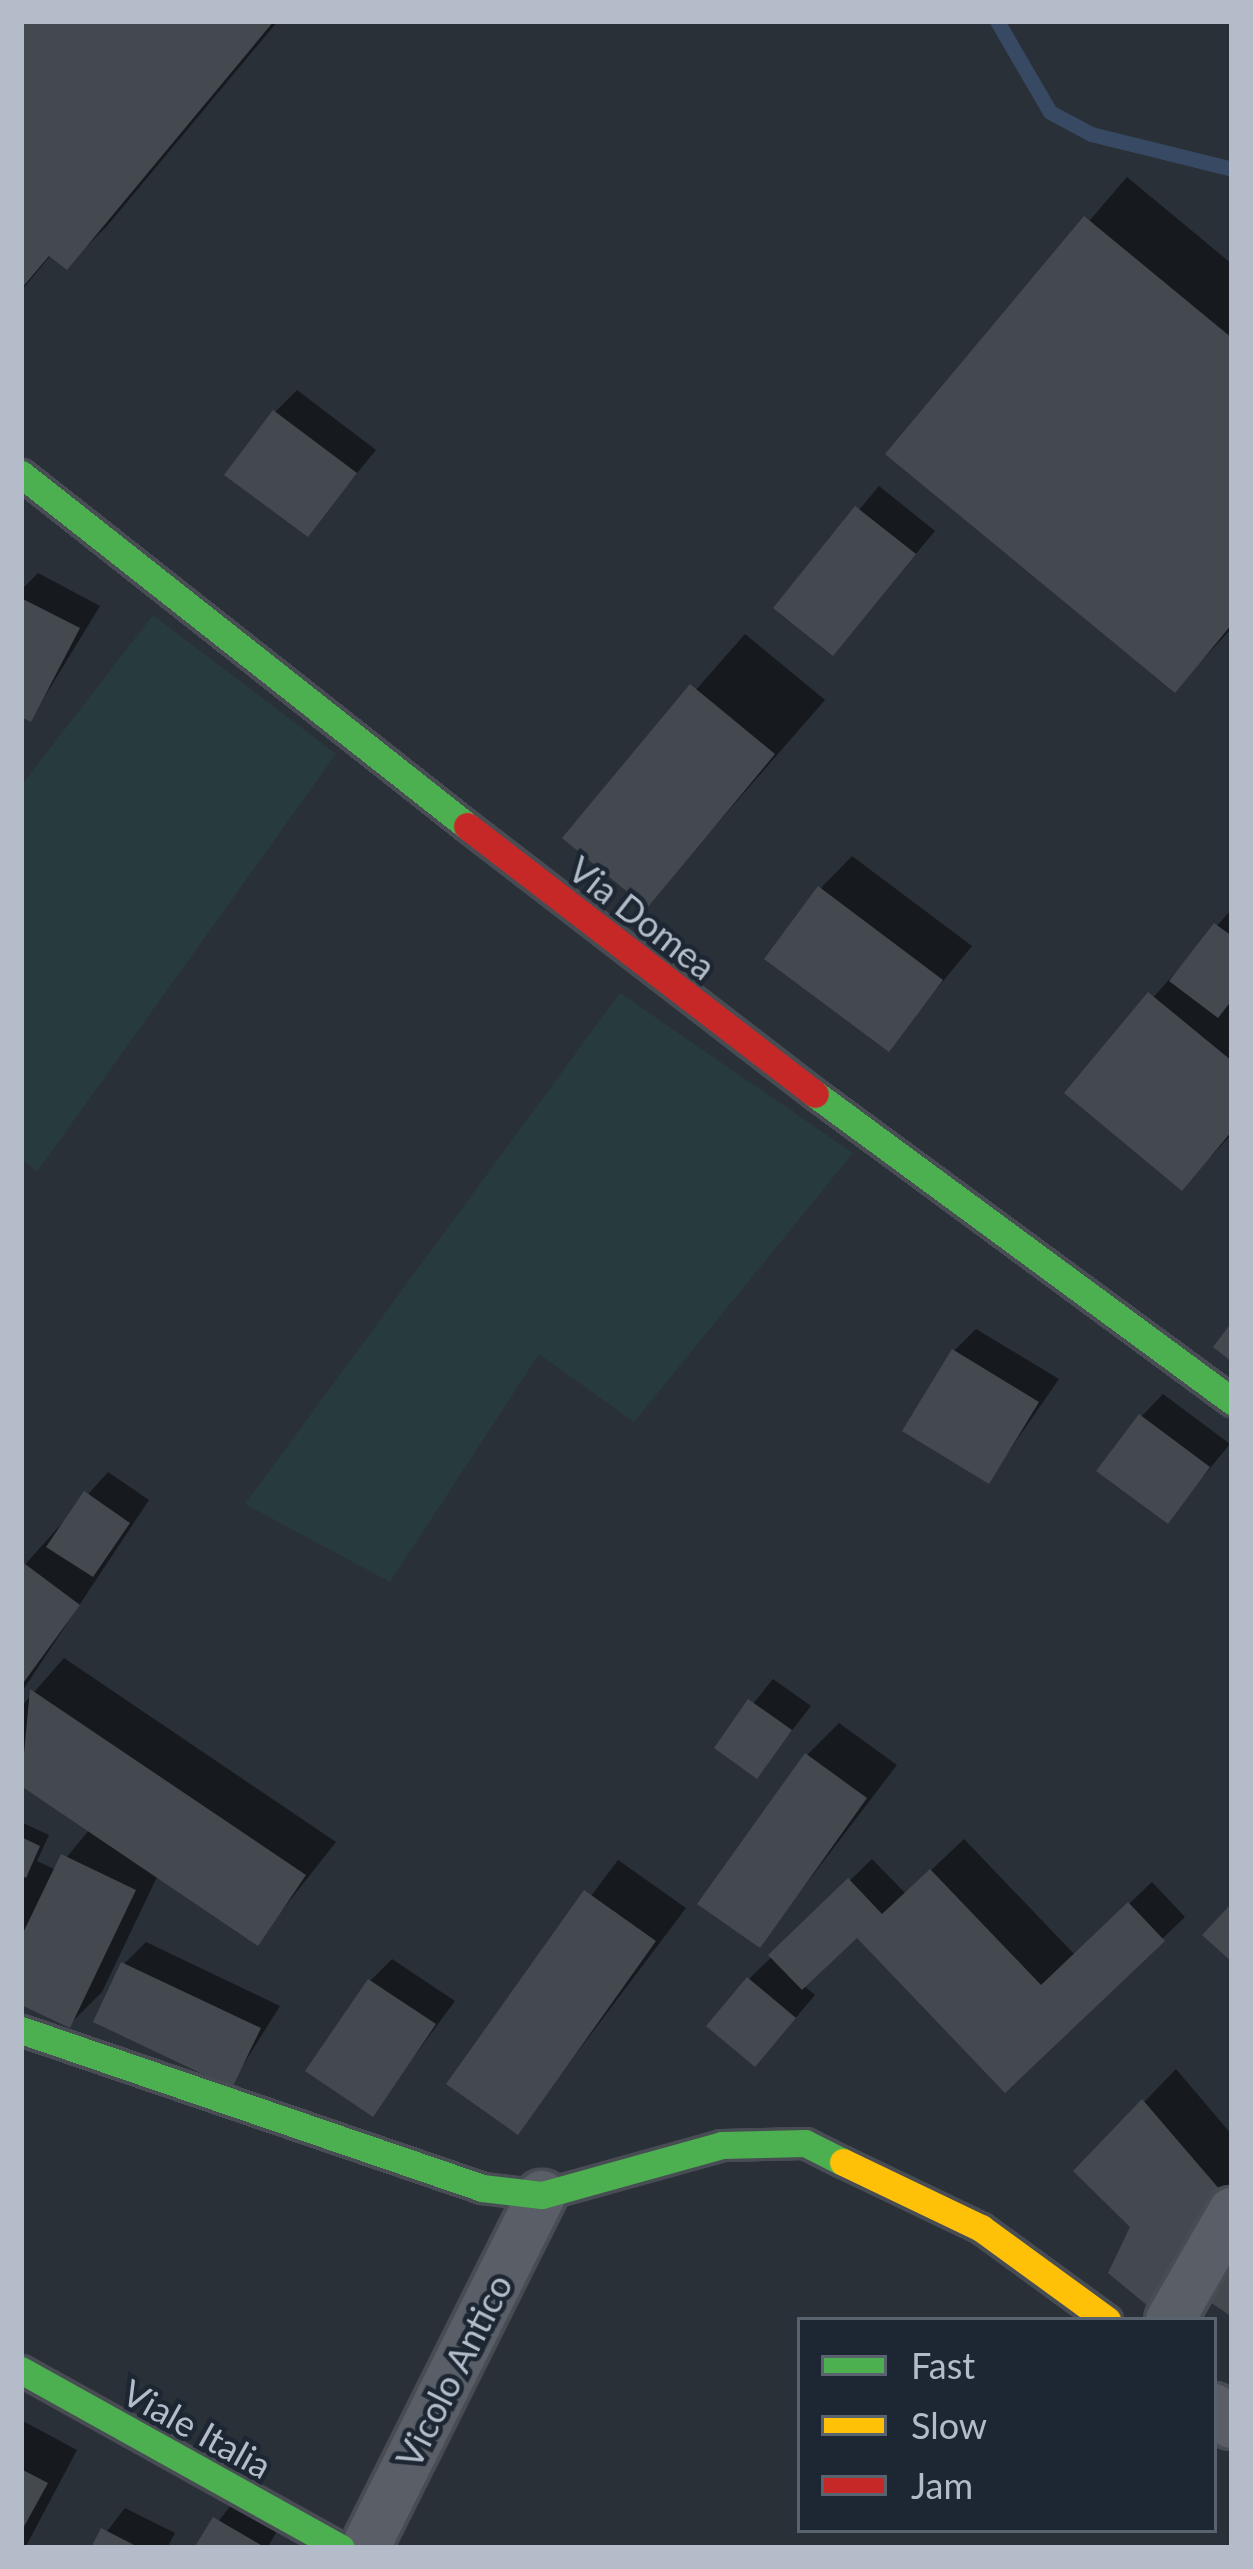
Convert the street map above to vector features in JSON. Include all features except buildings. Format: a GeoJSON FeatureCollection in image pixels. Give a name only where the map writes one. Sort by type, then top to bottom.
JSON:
{"type":"FeatureCollection","features":[{"type":"Feature","properties":{"kind":"street","name":"Via Domea"},"geometry":{"type":"LineString","coordinates":[[21,474],[675,991],[1232,1401]]}},
{"type":"Feature","properties":{"kind":"street"},"geometry":{"type":"LineString","coordinates":[[21,2030],[482,2188],[542,2194],[722,2145],[805,2143],[981,2228],[1103,2317]]}},
{"type":"Feature","properties":{"kind":"street","name":"Vicolo Antico"},"geometry":{"type":"LineString","coordinates":[[365,2548],[542,2194]]}},
{"type":"Feature","properties":{"kind":"street"},"geometry":{"type":"LineString","coordinates":[[1172,2317],[1232,2212]]}},
{"type":"Feature","properties":{"kind":"street","name":"Viale Italia"},"geometry":{"type":"LineString","coordinates":[[21,2370],[286,2535],[340,2548]]}},
{"type":"Feature","properties":{"kind":"green space"},"geometry":{"type":"Polygon","coordinates":[[[153,615],[336,754],[37,1172],[21,1159],[21,786],[153,615]]]}},
{"type":"Feature","properties":{"kind":"green space"},"geometry":{"type":"Polygon","coordinates":[[[620,993],[853,1153],[634,1422],[539,1354],[390,1582],[245,1504],[620,993]]]}},
{"type":"Feature","properties":{"kind":"waterway"},"geometry":{"type":"LineString","coordinates":[[997,21],[1050,112],[1091,134],[1232,169]]}},
{"type":"Feature","properties":{"kind":"traffic: fast"},"geometry":{"type":"LineString","coordinates":[[21,474],[467,826]]}},
{"type":"Feature","properties":{"kind":"traffic: fast"},"geometry":{"type":"LineString","coordinates":[[815,1094],[1232,1401]]}},
{"type":"Feature","properties":{"kind":"traffic: fast"},"geometry":{"type":"LineString","coordinates":[[21,2030],[482,2188],[542,2195],[722,2145],[805,2143],[843,2162]]}},
{"type":"Feature","properties":{"kind":"traffic: fast"},"geometry":{"type":"LineString","coordinates":[[21,2370],[341,2548]]}},
{"type":"Feature","properties":{"kind":"traffic: slow"},"geometry":{"type":"LineString","coordinates":[[843,2162],[981,2228],[1103,2317]]}},
{"type":"Feature","properties":{"kind":"traffic: jam"},"geometry":{"type":"LineString","coordinates":[[467,826],[815,1094]]}}]}
